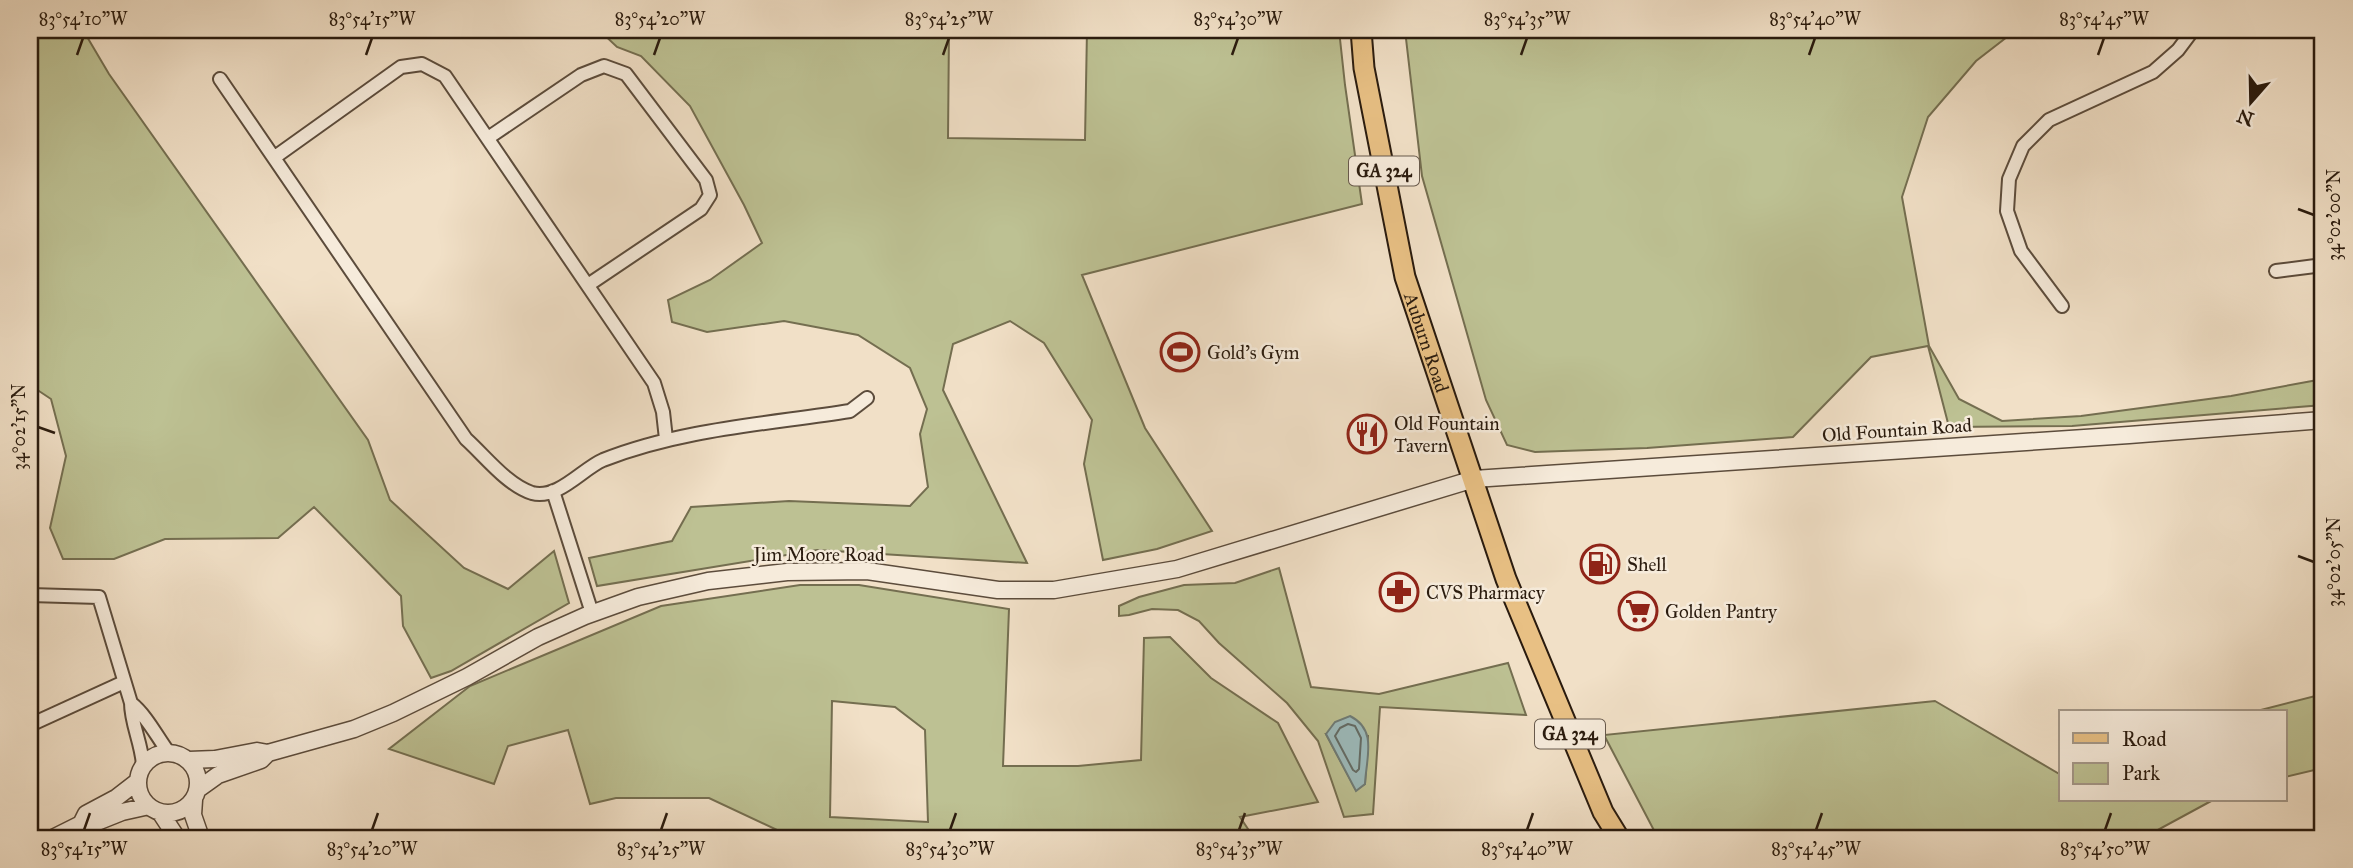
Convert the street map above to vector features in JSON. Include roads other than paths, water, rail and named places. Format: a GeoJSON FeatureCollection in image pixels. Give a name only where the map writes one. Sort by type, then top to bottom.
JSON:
{"type":"FeatureCollection","features":[{"type":"Feature","properties":{"kind":"main road","name":"Auburn Road"},"geometry":{"type":"LineString","coordinates":[[1361,30],[1364,68],[1405,277],[1506,579],[1603,812],[1619,838]]}},
{"type":"Feature","properties":{"kind":"street"},"geometry":{"type":"LineString","coordinates":[[2062,306],[2021,251],[2007,211],[2009,179],[2023,146],[2049,120],[2153,72],[2178,50],[2193,30]]}},
{"type":"Feature","properties":{"kind":"street"},"geometry":{"type":"LineString","coordinates":[[275,157],[401,67],[422,64],[445,76],[654,383],[663,412],[666,439]]}},
{"type":"Feature","properties":{"kind":"street"},"geometry":{"type":"LineString","coordinates":[[488,138],[580,75],[604,66],[626,74],[706,180],[710,195],[701,209],[588,285]]}},
{"type":"Feature","properties":{"kind":"street"},"geometry":{"type":"LineString","coordinates":[[220,79],[466,439],[514,483],[534,493],[553,491],[601,461],[666,439],[849,411],[867,398]]}},
{"type":"Feature","properties":{"kind":"street"},"geometry":{"type":"LineString","coordinates":[[2276,271],[2323,265]]}},
{"type":"Feature","properties":{"kind":"street","name":"Old Fountain Road"},"geometry":{"type":"LineString","coordinates":[[1474,479],[2129,435],[2323,419]]}},
{"type":"Feature","properties":{"kind":"street","name":"Jim Moore Road"},"geometry":{"type":"LineString","coordinates":[[189,760],[215,759],[257,751],[268,753],[332,736],[393,713],[467,677],[538,637],[592,613],[638,597],[708,581],[787,572],[867,571],[998,590],[1054,590],[1177,569],[1474,479]]}},
{"type":"Feature","properties":{"kind":"street"},"geometry":{"type":"LineString","coordinates":[[553,491],[592,613]]}},
{"type":"Feature","properties":{"kind":"street"},"geometry":{"type":"LineString","coordinates":[[30,595],[99,597],[139,738],[139,790],[177,838]]}},
{"type":"Feature","properties":{"kind":"street"},"geometry":{"type":"LineString","coordinates":[[30,725],[124,682]]}},
{"type":"Feature","properties":{"kind":"street"},"geometry":{"type":"LineString","coordinates":[[131,703],[140,710],[169,753]]}},
{"type":"Feature","properties":{"kind":"street"},"geometry":{"type":"LineString","coordinates":[[81,824],[86,814],[116,798],[158,755],[169,753],[189,760],[197,774],[193,815],[201,838]]}},
{"type":"Feature","properties":{"kind":"street","name":"Jim Moore Road"},"geometry":{"type":"LineString","coordinates":[[195,795],[218,775],[261,760],[268,753]]}},
{"type":"Feature","properties":{"kind":"street"},"geometry":{"type":"LineString","coordinates":[[52,838],[81,824],[92,824],[135,808],[178,811],[195,795]]}},
{"type":"Feature","properties":{"kind":"water"},"geometry":{"type":"Polygon","coordinates":[[[1350,716],[1364,729],[1368,746],[1365,784],[1356,791],[1326,734],[1335,722],[1350,716]]]}},
{"type":"Feature","properties":{"kind":"place","name":"Gold's Gym"},"geometry":{"type":"Point","coordinates":[1180,352]}},
{"type":"Feature","properties":{"kind":"place","name":"Old Fountain Tavern"},"geometry":{"type":"Point","coordinates":[1367,434]}},
{"type":"Feature","properties":{"kind":"place","name":"Shell"},"geometry":{"type":"Point","coordinates":[1600,564]}},
{"type":"Feature","properties":{"kind":"place","name":"CVS Pharmacy"},"geometry":{"type":"Point","coordinates":[1399,592]}},
{"type":"Feature","properties":{"kind":"place","name":"Golden Pantry"},"geometry":{"type":"Point","coordinates":[1638,611]}}]}
